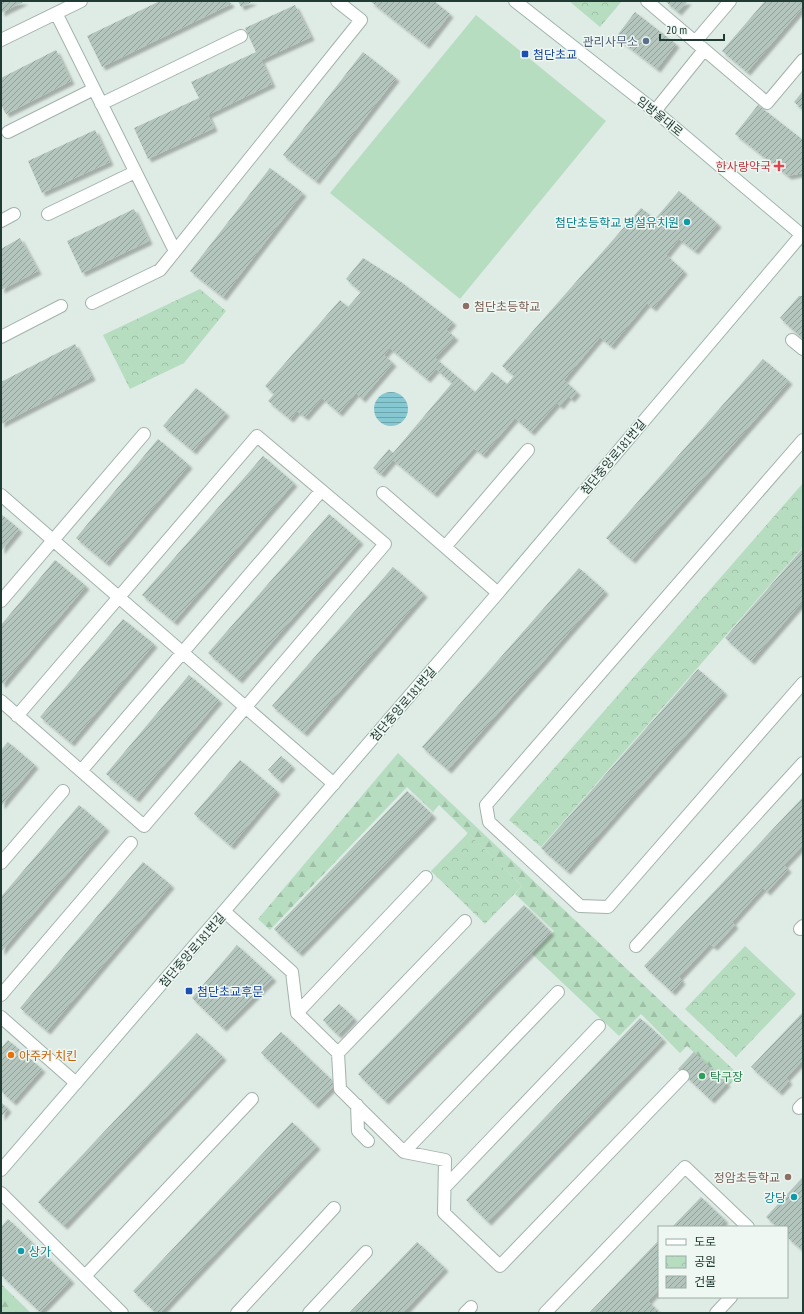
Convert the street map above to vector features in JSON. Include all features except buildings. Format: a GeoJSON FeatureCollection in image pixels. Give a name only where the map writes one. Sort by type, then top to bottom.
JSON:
{"type":"FeatureCollection","features":[{"type":"Feature","properties":{"kind":"street"},"geometry":{"type":"LineString","coordinates":[[1,40],[81,1]]}},
{"type":"Feature","properties":{"kind":"street"},"geometry":{"type":"LineString","coordinates":[[92,303],[160,270],[175,252],[361,20],[336,1]]}},
{"type":"Feature","properties":{"kind":"street","name":"임방울대로"},"geometry":{"type":"LineString","coordinates":[[515,1],[655,111],[803,235]]}},
{"type":"Feature","properties":{"kind":"street"},"geometry":{"type":"LineString","coordinates":[[647,1],[766,103],[803,60]]}},
{"type":"Feature","properties":{"kind":"street"},"geometry":{"type":"LineString","coordinates":[[695,42],[730,1]]}},
{"type":"Feature","properties":{"kind":"street"},"geometry":{"type":"LineString","coordinates":[[56,13],[175,252]]}},
{"type":"Feature","properties":{"kind":"street"},"geometry":{"type":"LineString","coordinates":[[101,104],[241,36]]}},
{"type":"Feature","properties":{"kind":"street"},"geometry":{"type":"LineString","coordinates":[[655,111],[704,50]]}},
{"type":"Feature","properties":{"kind":"street"},"geometry":{"type":"LineString","coordinates":[[8,132],[94,89]]}},
{"type":"Feature","properties":{"kind":"street"},"geometry":{"type":"LineString","coordinates":[[48,214],[135,172]]}},
{"type":"Feature","properties":{"kind":"street"},"geometry":{"type":"LineString","coordinates":[[1,221],[14,214]]}},
{"type":"Feature","properties":{"kind":"street","name":"첨단중앙로181번길"},"geometry":{"type":"LineString","coordinates":[[1,1170],[225,912],[803,235]]}},
{"type":"Feature","properties":{"kind":"street"},"geometry":{"type":"LineString","coordinates":[[1,337],[61,306]]}},
{"type":"Feature","properties":{"kind":"street"},"geometry":{"type":"LineString","coordinates":[[792,340],[803,349]]}},
{"type":"Feature","properties":{"kind":"street"},"geometry":{"type":"LineString","coordinates":[[1,601],[144,434]]}},
{"type":"Feature","properties":{"kind":"street"},"geometry":{"type":"LineString","coordinates":[[1,702],[17,716],[81,771],[144,826],[385,544],[257,436],[17,716]]}},
{"type":"Feature","properties":{"kind":"street"},"geometry":{"type":"LineString","coordinates":[[803,440],[486,805],[488,822],[580,906],[608,907],[803,683]]}},
{"type":"Feature","properties":{"kind":"street"},"geometry":{"type":"LineString","coordinates":[[446,547],[528,450]]}},
{"type":"Feature","properties":{"kind":"street"},"geometry":{"type":"LineString","coordinates":[[81,771],[321,491]]}},
{"type":"Feature","properties":{"kind":"street"},"geometry":{"type":"LineString","coordinates":[[384,493],[498,593]]}},
{"type":"Feature","properties":{"kind":"street"},"geometry":{"type":"LineString","coordinates":[[1,495],[334,784]]}},
{"type":"Feature","properties":{"kind":"street"},"geometry":{"type":"LineString","coordinates":[[636,946],[803,763]]}},
{"type":"Feature","properties":{"kind":"street"},"geometry":{"type":"LineString","coordinates":[[1,863],[63,791]]}},
{"type":"Feature","properties":{"kind":"street"},"geometry":{"type":"LineString","coordinates":[[1,995],[131,843]]}},
{"type":"Feature","properties":{"kind":"street"},"geometry":{"type":"LineString","coordinates":[[298,1013],[426,877]]}},
{"type":"Feature","properties":{"kind":"street"},"geometry":{"type":"LineString","coordinates":[[225,912],[292,972],[298,1013],[338,1053],[340,1088],[404,1152],[445,1160],[444,1213],[500,1266],[683,1076]]}},
{"type":"Feature","properties":{"kind":"street"},"geometry":{"type":"LineString","coordinates":[[338,1053],[465,921]]}},
{"type":"Feature","properties":{"kind":"street"},"geometry":{"type":"LineString","coordinates":[[404,1152],[558,992]]}},
{"type":"Feature","properties":{"kind":"street"},"geometry":{"type":"LineString","coordinates":[[1,1017],[76,1083]]}},
{"type":"Feature","properties":{"kind":"street"},"geometry":{"type":"LineString","coordinates":[[445,1187],[599,1026]]}},
{"type":"Feature","properties":{"kind":"street"},"geometry":{"type":"LineString","coordinates":[[85,1276],[252,1099]]}},
{"type":"Feature","properties":{"kind":"street"},"geometry":{"type":"LineString","coordinates":[[357,1105],[358,1131],[368,1141]]}},
{"type":"Feature","properties":{"kind":"street"},"geometry":{"type":"LineString","coordinates":[[546,1313],[684,1167],[747,1226]]}},
{"type":"Feature","properties":{"kind":"street"},"geometry":{"type":"LineString","coordinates":[[1,1193],[122,1313]]}},
{"type":"Feature","properties":{"kind":"street"},"geometry":{"type":"LineString","coordinates":[[237,1313],[334,1208]]}},
{"type":"Feature","properties":{"kind":"street"},"geometry":{"type":"LineString","coordinates":[[309,1313],[366,1252]]}},
{"type":"Feature","properties":{"kind":"street"},"geometry":{"type":"LineString","coordinates":[[716,1313],[730,1298]]}},
{"type":"Feature","properties":{"kind":"green space"},"geometry":{"type":"Polygon","coordinates":[[[569,1],[622,1],[600,27],[569,1]]]}},
{"type":"Feature","properties":{"kind":"green space"},"geometry":{"type":"Polygon","coordinates":[[[476,15],[606,121],[460,299],[330,193],[476,15]]]}},
{"type":"Feature","properties":{"kind":"green space"},"geometry":{"type":"Polygon","coordinates":[[[200,289],[226,311],[184,363],[130,389],[103,335],[200,289]]]}},
{"type":"Feature","properties":{"kind":"green space"},"geometry":{"type":"Polygon","coordinates":[[[803,483],[803,547],[541,847],[509,820],[803,483]]]}},
{"type":"Feature","properties":{"kind":"green space"},"geometry":{"type":"Polygon","coordinates":[[[398,753],[739,1075],[729,1085],[687,1046],[680,1053],[641,1014],[619,1036],[532,954],[554,931],[515,894],[522,886],[439,805],[433,812],[407,787],[270,930],[258,919],[398,753]]]}},
{"type":"Feature","properties":{"kind":"green space"},"geometry":{"type":"Polygon","coordinates":[[[468,833],[522,886],[485,924],[431,871],[468,833]]]}},
{"type":"Feature","properties":{"kind":"green space"},"geometry":{"type":"Polygon","coordinates":[[[745,946],[796,994],[736,1057],[685,1009],[745,946]]]}},
{"type":"Feature","properties":{"kind":"green space"},"geometry":{"type":"Polygon","coordinates":[[[1,1284],[31,1313],[1,1313],[1,1284]]]}},
{"type":"Feature","properties":{"kind":"water"},"geometry":{"type":"Polygon","coordinates":[[[388,392],[394,392],[398,393],[405,399],[408,409],[407,416],[401,423],[394,426],[388,426],[384,425],[377,419],[374,412],[374,406],[375,402],[381,395],[388,392]]]}},
{"type":"Feature","properties":{"kind":"place","name":"관리사무소"},"geometry":{"type":"Point","coordinates":[646,41]}},
{"type":"Feature","properties":{"kind":"place","name":"첨단초교"},"geometry":{"type":"Point","coordinates":[525,54]}},
{"type":"Feature","properties":{"kind":"place","name":"한사랑약국"},"geometry":{"type":"Point","coordinates":[779,166]}},
{"type":"Feature","properties":{"kind":"place","name":"첨단초등학교 병설유치원"},"geometry":{"type":"Point","coordinates":[687,222]}},
{"type":"Feature","properties":{"kind":"place","name":"첨단초등학교"},"geometry":{"type":"Point","coordinates":[466,306]}},
{"type":"Feature","properties":{"kind":"place","name":"첨단초교후문"},"geometry":{"type":"Point","coordinates":[189,991]}},
{"type":"Feature","properties":{"kind":"place","name":"아주커 치킨"},"geometry":{"type":"Point","coordinates":[11,1055]}},
{"type":"Feature","properties":{"kind":"place","name":"탁구장"},"geometry":{"type":"Point","coordinates":[702,1076]}},
{"type":"Feature","properties":{"kind":"place","name":"정암초등학교"},"geometry":{"type":"Point","coordinates":[788,1177]}},
{"type":"Feature","properties":{"kind":"place","name":"강당"},"geometry":{"type":"Point","coordinates":[794,1197]}},
{"type":"Feature","properties":{"kind":"place","name":"상가"},"geometry":{"type":"Point","coordinates":[21,1251]}}]}
